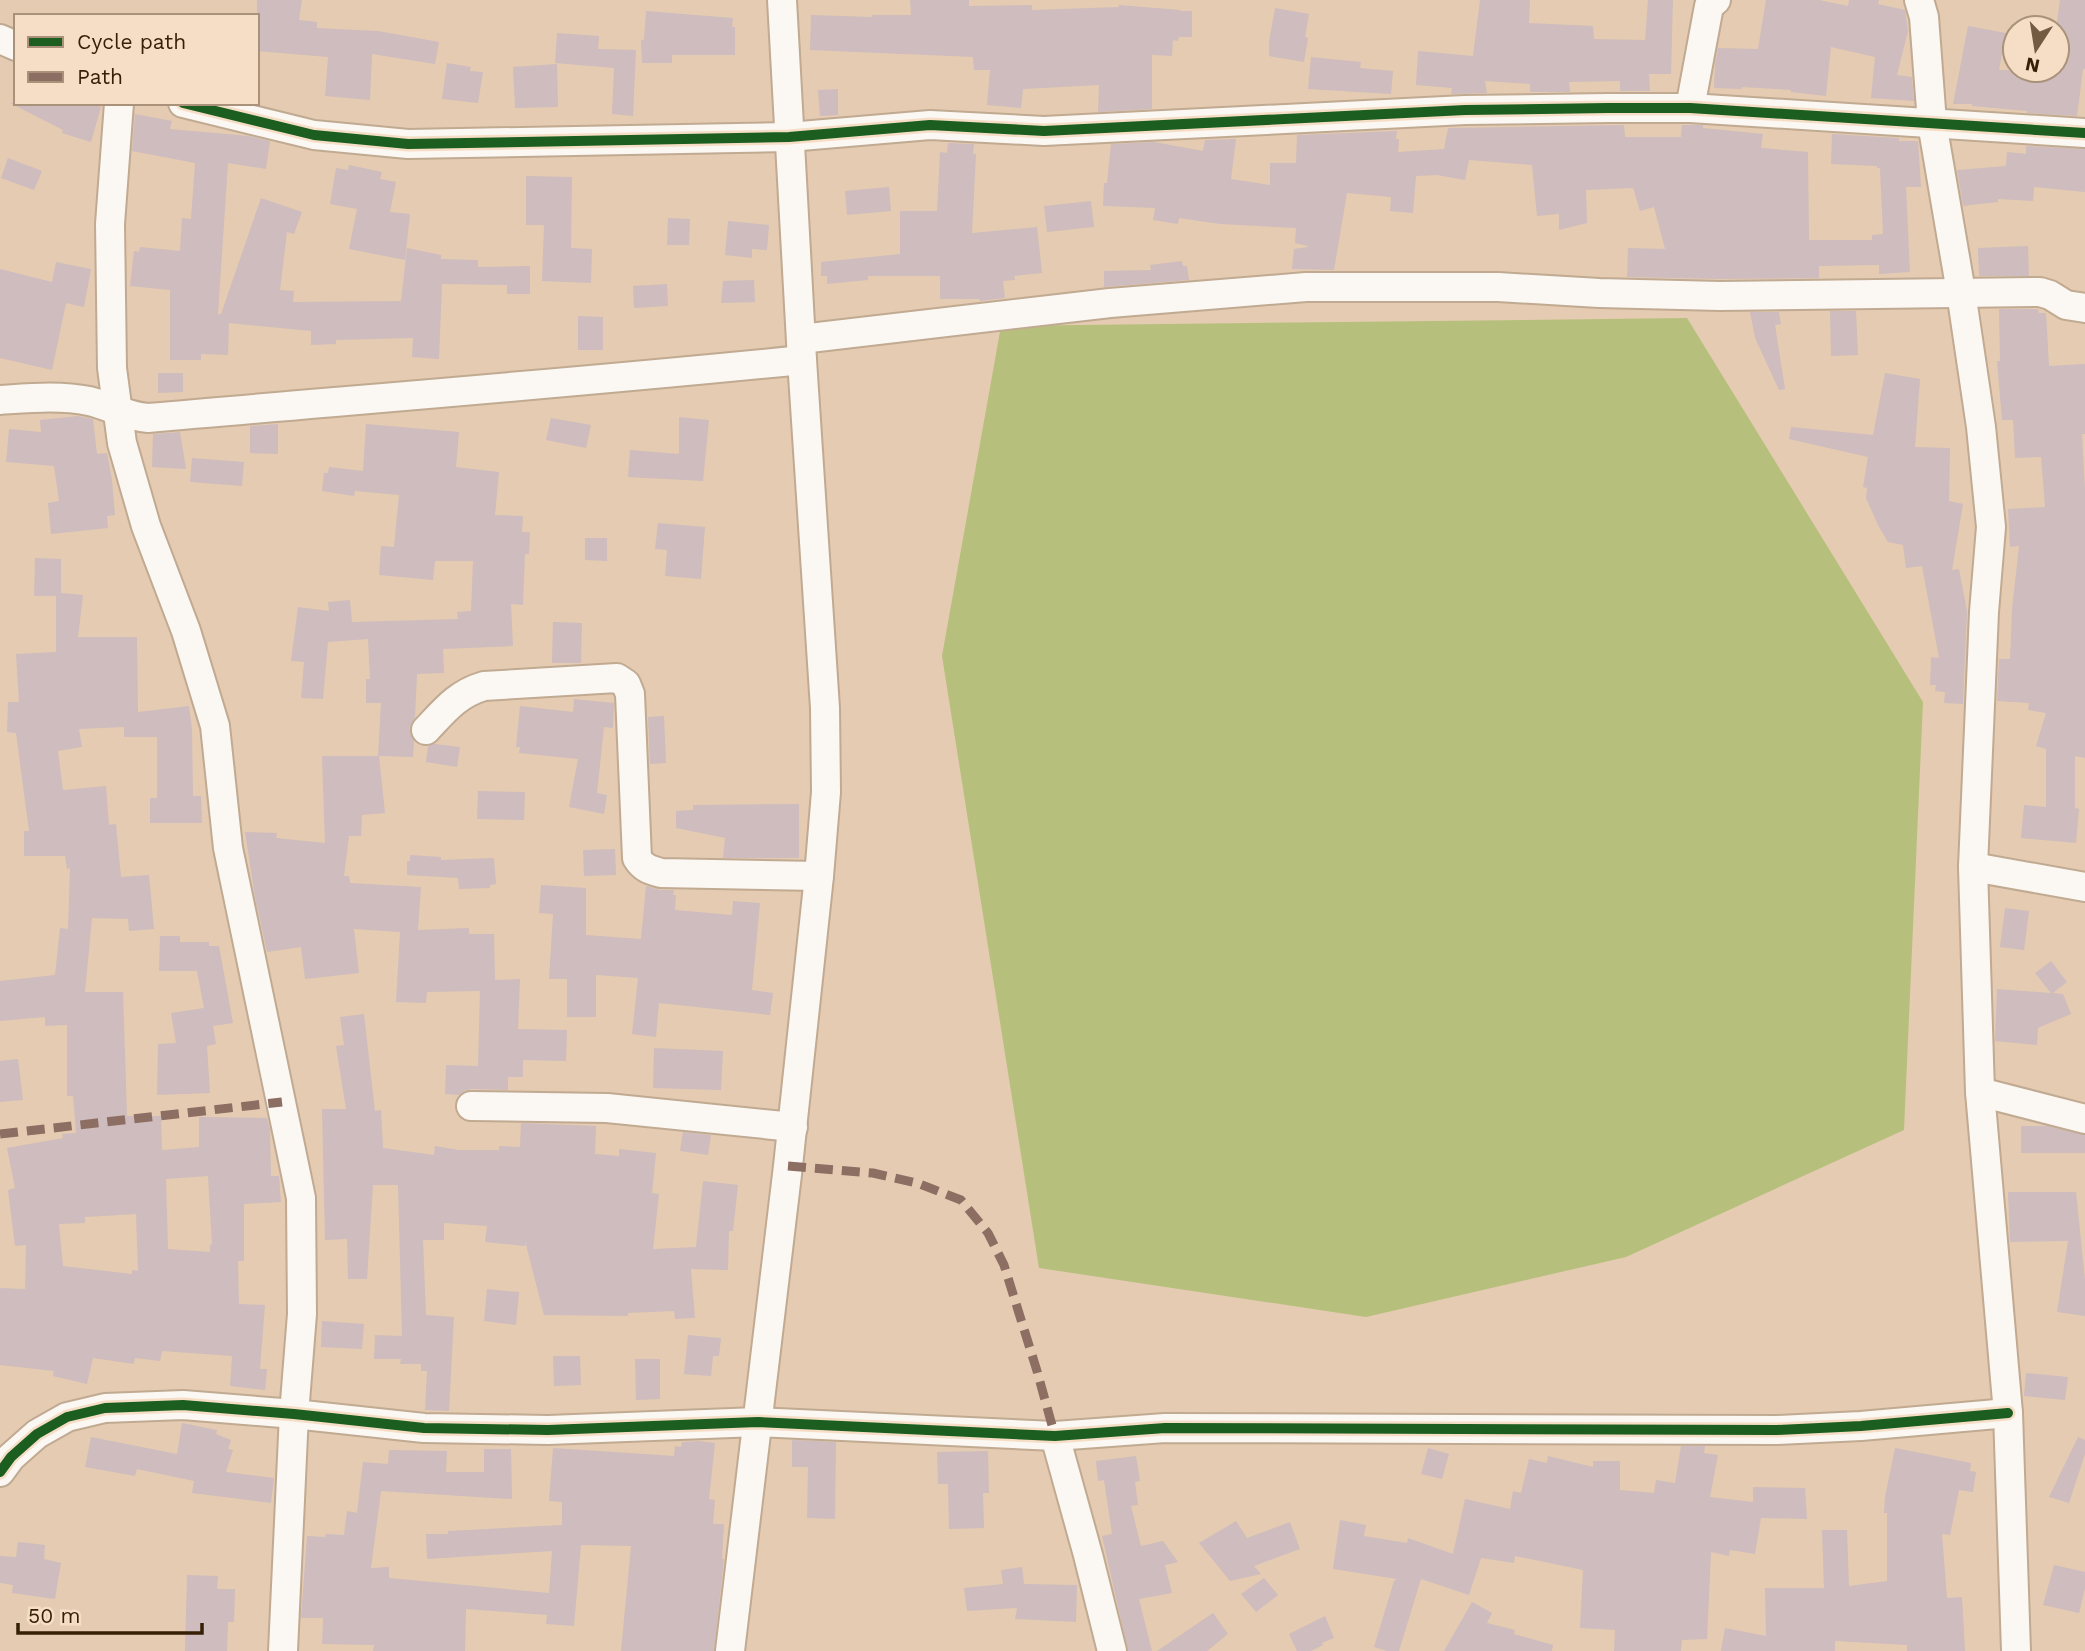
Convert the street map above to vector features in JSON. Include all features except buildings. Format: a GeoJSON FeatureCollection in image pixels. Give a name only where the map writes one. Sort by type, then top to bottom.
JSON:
{"type":"FeatureCollection","features":[{"type":"Feature","properties":{"kind":"street"},"geometry":{"type":"LineString","coordinates":[[730,1651],[793,1126],[826,792],[825,708],[801,350],[782,0]]}},
{"type":"Feature","properties":{"kind":"street"},"geometry":{"type":"LineString","coordinates":[[1690,108],[1709,6],[1716,0]]}},
{"type":"Feature","properties":{"kind":"street"},"geometry":{"type":"LineString","coordinates":[[1919,0],[1924,17],[1932,122],[1981,427],[1991,527],[1984,612],[1973,867],[1980,1092],[2008,1413],[2016,1651]]}},
{"type":"Feature","properties":{"kind":"street"},"geometry":{"type":"LineString","coordinates":[[119,105],[110,224],[112,368],[122,443],[146,526],[186,631],[215,726],[228,848],[301,1198],[302,1314],[283,1651]]}},
{"type":"Feature","properties":{"kind":"street"},"geometry":{"type":"LineString","coordinates":[[191,105],[314,135],[408,144],[789,138],[930,125],[1044,131],[1465,110],[1690,108],[2085,133]]}},
{"type":"Feature","properties":{"kind":"street"},"geometry":{"type":"LineString","coordinates":[[0,400],[46,397],[87,401],[102,404],[132,417],[148,418],[569,383],[1110,303],[1306,287],[1498,287],[1720,296],[2040,292],[2066,305],[2085,308]]}},
{"type":"Feature","properties":{"kind":"street"},"geometry":{"type":"LineString","coordinates":[[426,730],[458,697],[484,686],[617,678],[626,684],[630,694],[637,858],[642,866],[661,873],[819,876]]}},
{"type":"Feature","properties":{"kind":"street"},"geometry":{"type":"LineString","coordinates":[[1973,867],[2085,887]]}},
{"type":"Feature","properties":{"kind":"street"},"geometry":{"type":"LineString","coordinates":[[1980,1092],[2085,1119]]}},
{"type":"Feature","properties":{"kind":"street"},"geometry":{"type":"LineString","coordinates":[[471,1106],[607,1108],[793,1126]]}},
{"type":"Feature","properties":{"kind":"street"},"geometry":{"type":"LineString","coordinates":[[0,1472],[37,1434],[67,1417],[105,1408],[183,1405],[452,1429],[548,1430],[758,1422],[1055,1436],[1164,1428],[1777,1430],[1861,1426],[2008,1413]]}},
{"type":"Feature","properties":{"kind":"street"},"geometry":{"type":"LineString","coordinates":[[1055,1436],[1112,1651]]}},
{"type":"Feature","properties":{"kind":"green space"},"geometry":{"type":"Polygon","coordinates":[[[1687,318],[1923,702],[1904,1130],[1626,1257],[1366,1317],[1039,1268],[942,656],[1001,326],[1687,318]]]}},
{"type":"Feature","properties":{"kind":"marked path"},"geometry":{"type":"LineString","coordinates":[[0,1134],[282,1102]]}},
{"type":"Feature","properties":{"kind":"marked path"},"geometry":{"type":"LineString","coordinates":[[788,1166],[873,1173],[917,1183],[961,1200],[988,1233],[1004,1265],[1055,1436]]}},
{"type":"Feature","properties":{"kind":"cycle path"},"geometry":{"type":"LineString","coordinates":[[191,105],[314,135],[408,144],[789,137],[930,125],[1044,131],[1465,110],[1608,108],[1690,108],[2085,133]]}},
{"type":"Feature","properties":{"kind":"cycle path"},"geometry":{"type":"LineString","coordinates":[[0,1472],[11,1457],[37,1434],[67,1417],[105,1408],[183,1405],[424,1428],[548,1430],[758,1422],[1055,1436],[1165,1428],[1777,1430],[1861,1426],[2008,1413]]}}]}
